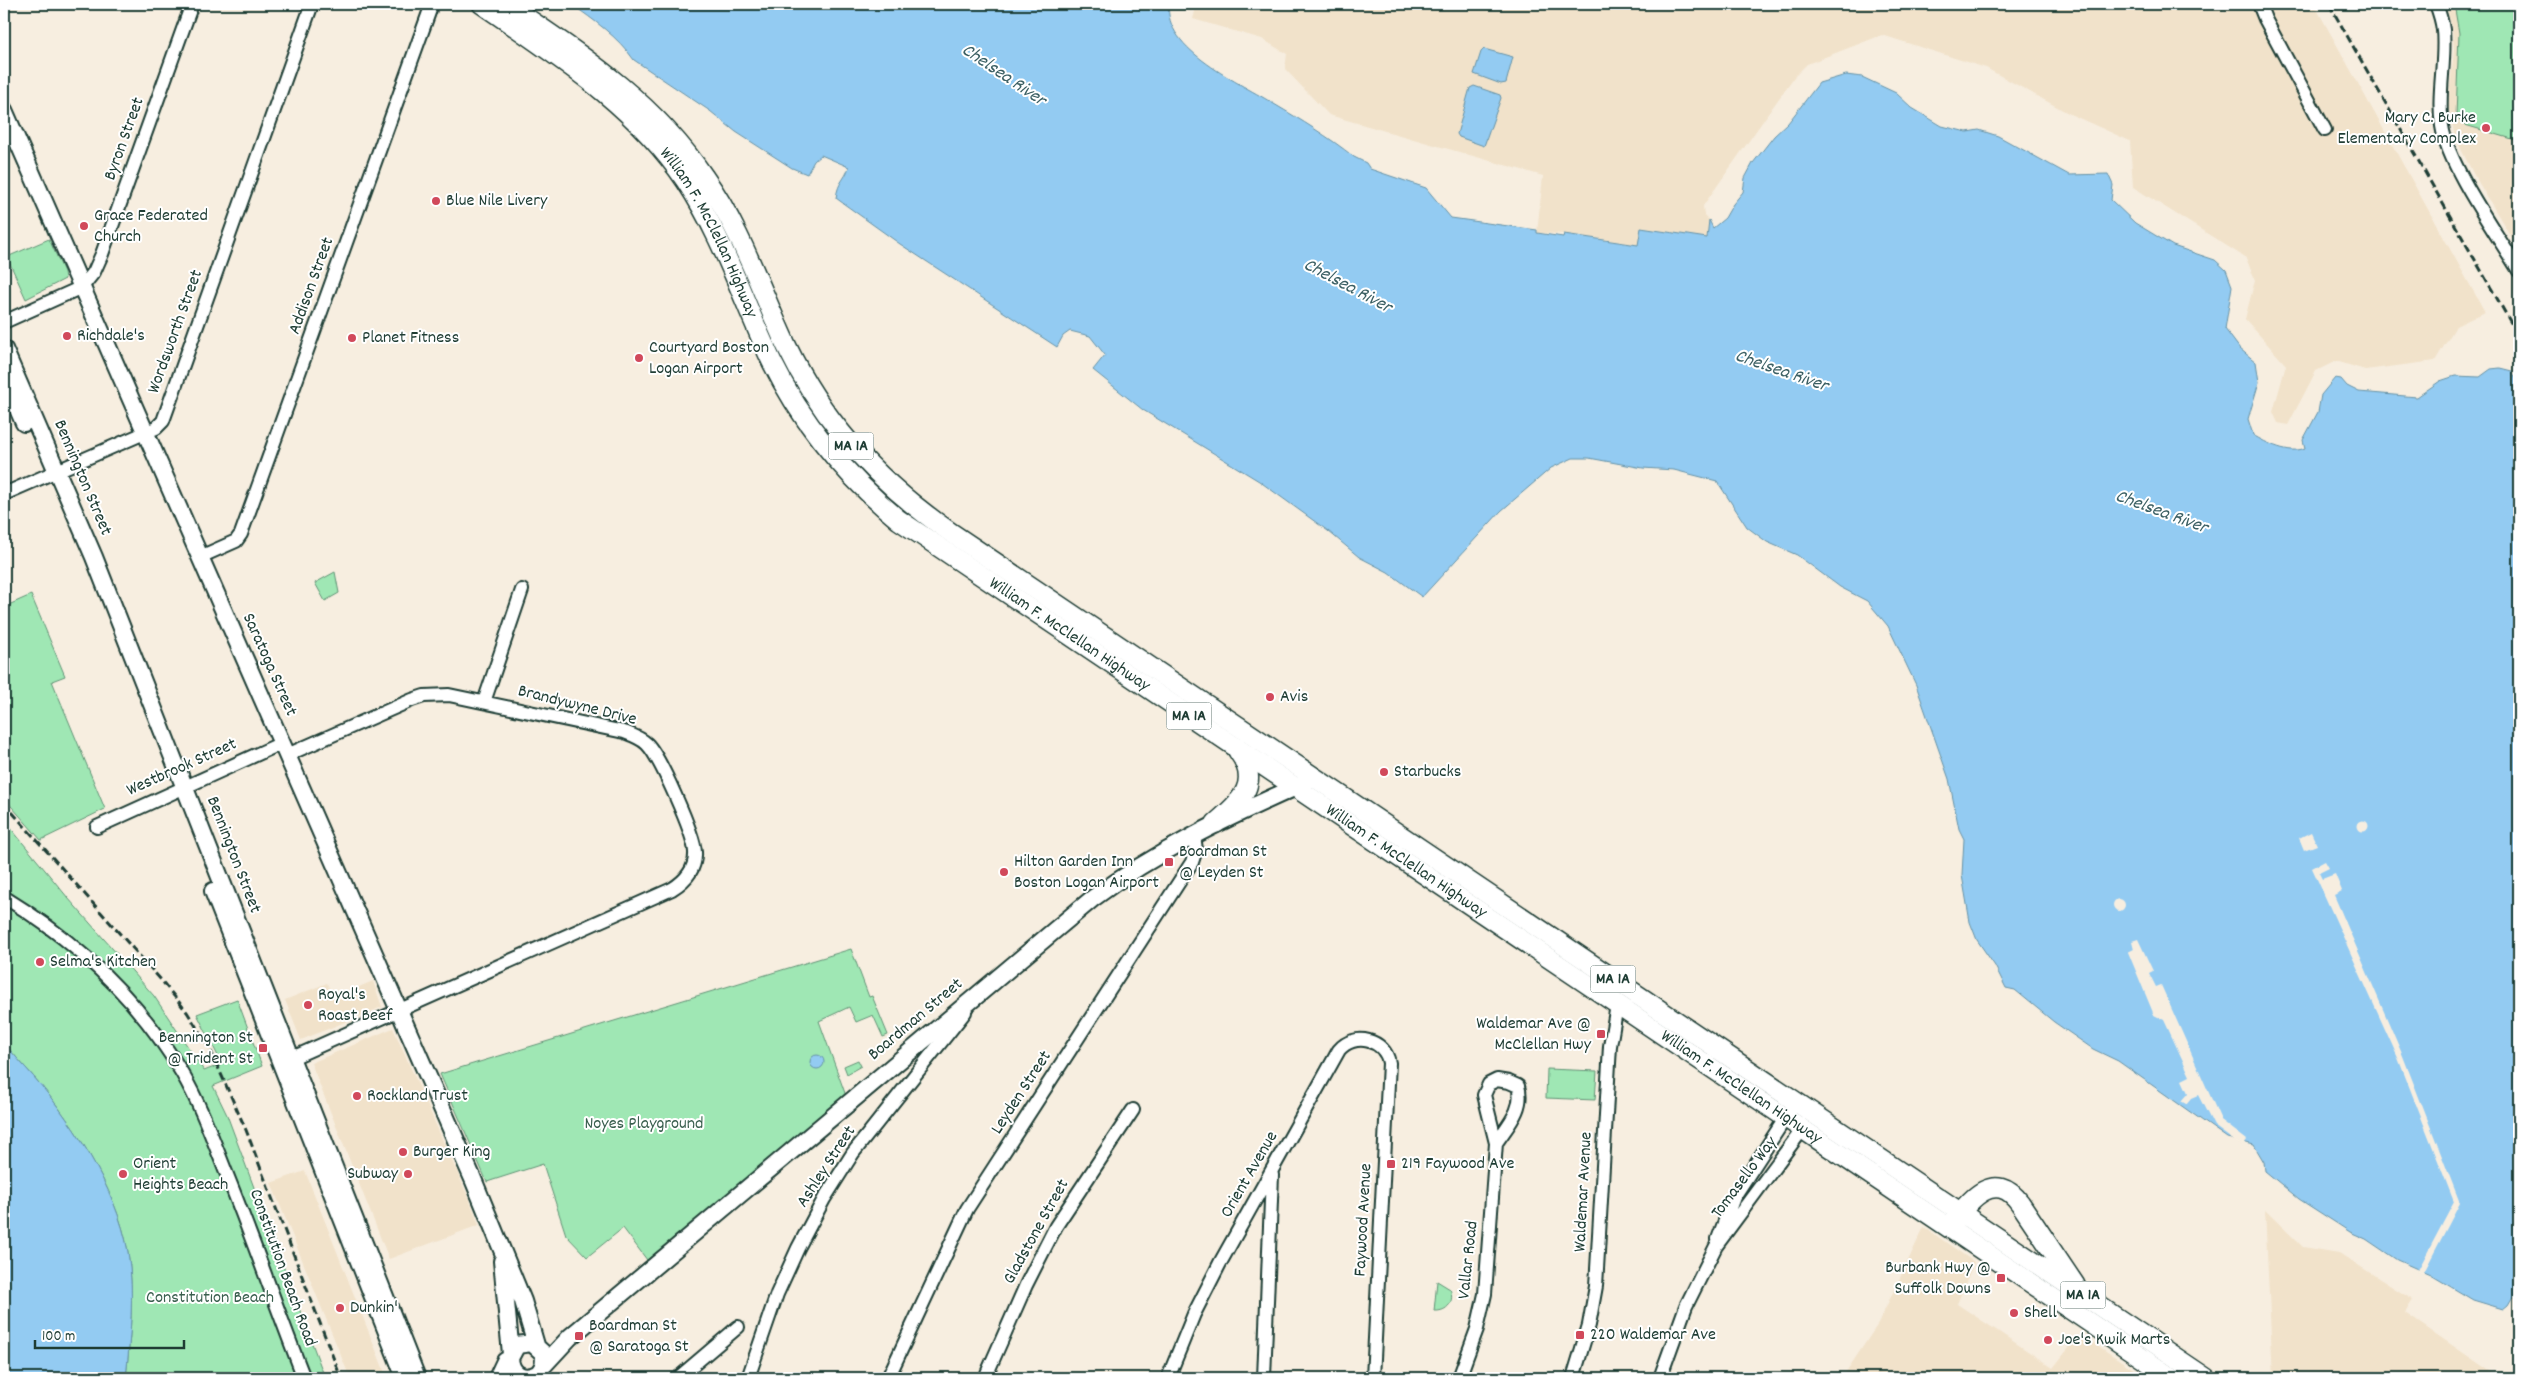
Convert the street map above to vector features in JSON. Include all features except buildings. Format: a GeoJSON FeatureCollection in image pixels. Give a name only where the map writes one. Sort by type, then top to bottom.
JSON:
{"type":"FeatureCollection","features":[{"type":"Feature","properties":{"kind":"highway","name":"William F. McClellan Highway"},"geometry":{"type":"LineString","coordinates":[[482,4],[598,86],[637,121],[669,158],[692,191],[717,234],[761,338],[789,394],[820,439],[855,480],[886,509],[926,540],[1296,787],[1949,1228]]}},
{"type":"Feature","properties":{"kind":"highway","name":"William F. McClellan Highway"},"geometry":{"type":"LineString","coordinates":[[506,4],[612,78],[652,114],[688,154],[714,191],[737,230],[783,338],[808,385],[843,436],[886,482],[950,532],[1960,1212]]}},
{"type":"Feature","properties":{"kind":"highway"},"geometry":{"type":"LineString","coordinates":[[1216,823],[1239,800],[1249,783],[1248,767],[1234,746]]}},
{"type":"Feature","properties":{"kind":"highway"},"geometry":{"type":"LineString","coordinates":[[1949,1228],[1971,1199],[1983,1191],[1997,1188],[2009,1192],[2020,1203],[2079,1292]]}},
{"type":"Feature","properties":{"kind":"highway","name":"MA 1A"},"geometry":{"type":"LineString","coordinates":[[1960,1212],[2206,1378]]}},
{"type":"Feature","properties":{"kind":"highway","name":"MA 1A"},"geometry":{"type":"LineString","coordinates":[[1949,1228],[2172,1378]]}},
{"type":"Feature","properties":{"kind":"main road","name":"Saratoga Street"},"geometry":{"type":"LineString","coordinates":[[4,110],[498,1236],[524,1301],[537,1346]]}},
{"type":"Feature","properties":{"kind":"main road","name":"Bennington Street"},"geometry":{"type":"LineString","coordinates":[[4,349],[83,559],[179,788],[314,1132],[351,1227],[405,1378]]}},
{"type":"Feature","properties":{"kind":"main road","name":"Bennington Street"},"geometry":{"type":"LineString","coordinates":[[4,377],[52,473]]}},
{"type":"Feature","properties":{"kind":"main road","name":"Boardman Street"},"geometry":{"type":"LineString","coordinates":[[540,1373],[570,1337],[1092,899],[1131,872],[1216,823],[1316,778]]}},
{"type":"Feature","properties":{"kind":"main road","name":"Bennington Street"},"geometry":{"type":"LineString","coordinates":[[351,1227],[417,1378]]}},
{"type":"Feature","properties":{"kind":"main road","name":"Saratoga Street"},"geometry":{"type":"LineString","coordinates":[[498,1236],[511,1356]]}},
{"type":"Feature","properties":{"kind":"main road","name":"Boardman Street"},"geometry":{"type":"LineString","coordinates":[[537,1346],[570,1337]]}},
{"type":"Feature","properties":{"kind":"main road"},"geometry":{"type":"LineString","coordinates":[[521,1344],[537,1346],[544,1357],[540,1373],[530,1377],[518,1375],[513,1370],[511,1356],[514,1348],[521,1344]]}},
{"type":"Feature","properties":{"kind":"main road"},"geometry":{"type":"LineString","coordinates":[[497,1378],[505,1361],[511,1356]]}},
{"type":"Feature","properties":{"kind":"street","name":"Byron Street"},"geometry":{"type":"LineString","coordinates":[[82,287],[94,272],[102,254],[192,4]]}},
{"type":"Feature","properties":{"kind":"street","name":"Wordsworth Street"},"geometry":{"type":"LineString","coordinates":[[4,494],[159,426],[163,421],[312,4]]}},
{"type":"Feature","properties":{"kind":"street","name":"Addison Street"},"geometry":{"type":"LineString","coordinates":[[200,557],[236,541],[241,534],[432,4]]}},
{"type":"Feature","properties":{"kind":"street"},"geometry":{"type":"LineString","coordinates":[[2259,4],[2265,20],[2325,130]]}},
{"type":"Feature","properties":{"kind":"street"},"geometry":{"type":"LineString","coordinates":[[2436,4],[2443,27],[2444,46],[2440,105],[2442,128],[2454,162],[2519,271]]}},
{"type":"Feature","properties":{"kind":"street"},"geometry":{"type":"LineString","coordinates":[[4,322],[82,287]]}},
{"type":"Feature","properties":{"kind":"street"},"geometry":{"type":"LineString","coordinates":[[484,702],[522,590]]}},
{"type":"Feature","properties":{"kind":"street","name":"Brandywyne Drive"},"geometry":{"type":"LineString","coordinates":[[284,749],[424,696],[449,695],[624,732],[647,744],[660,761],[694,846],[695,854],[691,871],[683,882],[672,889],[286,1061]]}},
{"type":"Feature","properties":{"kind":"street","name":"Westbrook Street"},"geometry":{"type":"LineString","coordinates":[[96,827],[179,788],[284,749]]}},
{"type":"Feature","properties":{"kind":"street","name":"Leyden Street"},"geometry":{"type":"LineString","coordinates":[[888,1378],[967,1209],[1192,862],[1196,850],[1194,835]]}},
{"type":"Feature","properties":{"kind":"street","name":"Constitution Beach Road"},"geometry":{"type":"LineString","coordinates":[[4,898],[66,939],[112,982],[139,1012],[182,1073],[211,1135],[252,1236],[304,1378]]}},
{"type":"Feature","properties":{"kind":"street","name":"Ashley Street"},"geometry":{"type":"LineString","coordinates":[[748,1378],[777,1294],[798,1248],[824,1199],[853,1153],[976,997]]}},
{"type":"Feature","properties":{"kind":"street","name":"Waldemar Avenue"},"geometry":{"type":"LineString","coordinates":[[1573,1378],[1589,1325],[1596,1286],[1610,1046],[1618,1005]]}},
{"type":"Feature","properties":{"kind":"street"},"geometry":{"type":"LineString","coordinates":[[921,1041],[929,1058]]}},
{"type":"Feature","properties":{"kind":"street","name":"Orient Avenue"},"geometry":{"type":"LineString","coordinates":[[1168,1378],[1208,1287],[1342,1047],[1354,1041],[1372,1042],[1383,1051],[1389,1063]]}},
{"type":"Feature","properties":{"kind":"street","name":"Faywood Avenue"},"geometry":{"type":"LineString","coordinates":[[1373,1378],[1389,1063]]}},
{"type":"Feature","properties":{"kind":"street","name":"Tomasello Way"},"geometry":{"type":"LineString","coordinates":[[1660,1378],[1689,1300],[1716,1246],[1734,1197],[1796,1102]]}},
{"type":"Feature","properties":{"kind":"street","name":"Gladstone Street"},"geometry":{"type":"LineString","coordinates":[[985,1378],[1026,1285],[1056,1226],[1133,1110]]}},
{"type":"Feature","properties":{"kind":"street","name":"Tomasello Way"},"geometry":{"type":"LineString","coordinates":[[1716,1246],[1747,1208],[1802,1130]]}},
{"type":"Feature","properties":{"kind":"street","name":"Vallar Road"},"geometry":{"type":"LineString","coordinates":[[1460,1378],[1477,1329],[1484,1294],[1496,1143]]}},
{"type":"Feature","properties":{"kind":"street"},"geometry":{"type":"LineString","coordinates":[[1264,1378],[1272,1172]]}},
{"type":"Feature","properties":{"kind":"street"},"geometry":{"type":"LineString","coordinates":[[678,1378],[738,1327]]}},
{"type":"Feature","properties":{"kind":"shaded area"},"geometry":{"type":"Polygon","coordinates":[[[1197,4],[2314,4],[2485,312],[2456,326],[2435,361],[2365,370],[2336,361],[2316,371],[2288,425],[2278,423],[2273,412],[2286,365],[2245,319],[2255,280],[2246,258],[2133,187],[2130,141],[2070,114],[1986,68],[1882,35],[1807,64],[1794,77],[1703,206],[1704,215],[1709,220],[1707,238],[1641,228],[1639,245],[1564,234],[1537,233],[1543,176],[1329,115],[1285,69],[1287,54],[1262,39],[1193,19],[1197,4]]]}},
{"type":"Feature","properties":{"kind":"shaded area","name":"Mary C. Burke Elementary Complex"},"geometry":{"type":"Polygon","coordinates":[[[2445,4],[2519,4],[2519,250],[2474,175],[2455,137],[2448,105],[2454,50],[2452,27],[2445,4]]]}},
{"type":"Feature","properties":{"kind":"shaded area"},"geometry":{"type":"Polygon","coordinates":[[[373,981],[382,1007],[301,1040],[285,1000],[327,983],[333,998],[373,981]]]}},
{"type":"Feature","properties":{"kind":"shaded area"},"geometry":{"type":"Polygon","coordinates":[[[393,1028],[479,1225],[389,1259],[311,1063],[393,1028]]]}},
{"type":"Feature","properties":{"kind":"shaded area"},"geometry":{"type":"Polygon","coordinates":[[[305,1171],[387,1378],[350,1378],[271,1183],[305,1171]]]}},
{"type":"Feature","properties":{"kind":"shaded area"},"geometry":{"type":"Polygon","coordinates":[[[2265,1210],[2303,1247],[2339,1253],[2413,1300],[2405,1313],[2500,1378],[2273,1378],[2265,1210]]]}},
{"type":"Feature","properties":{"kind":"shaded area"},"geometry":{"type":"Polygon","coordinates":[[[1924,1227],[1974,1262],[1957,1304],[2053,1368],[2080,1334],[2147,1378],[1842,1378],[1878,1324],[1924,1227]]]}},
{"type":"Feature","properties":{"kind":"green space","name":"Mary C. Burke Elementary Complex"},"geometry":{"type":"Polygon","coordinates":[[[2454,4],[2519,4],[2519,141],[2465,125],[2456,116],[2459,33],[2454,4]]]}},
{"type":"Feature","properties":{"kind":"green space"},"geometry":{"type":"Polygon","coordinates":[[[49,239],[64,272],[65,279],[26,299],[7,257],[49,239]]]}},
{"type":"Feature","properties":{"kind":"green space"},"geometry":{"type":"Polygon","coordinates":[[[335,572],[339,593],[325,601],[315,583],[335,572]]]}},
{"type":"Feature","properties":{"kind":"green space"},"geometry":{"type":"Polygon","coordinates":[[[31,595],[65,676],[52,681],[105,809],[41,840],[4,798],[4,607],[31,595]]]}},
{"type":"Feature","properties":{"kind":"green space","name":"Constitution Beach"},"geometry":{"type":"Polygon","coordinates":[[[4,820],[68,898],[154,996],[204,1071],[222,1064],[197,1014],[237,999],[262,1066],[213,1086],[227,1115],[325,1378],[126,1378],[131,1315],[130,1268],[122,1228],[113,1203],[102,1178],[74,1130],[42,1086],[4,1045],[4,820]]]}},
{"type":"Feature","properties":{"kind":"green space","name":"Noyes Playground"},"geometry":{"type":"Polygon","coordinates":[[[851,949],[869,997],[872,996],[888,1035],[883,1037],[873,1015],[856,1022],[849,1007],[819,1021],[846,1096],[647,1260],[623,1228],[587,1257],[566,1235],[543,1164],[487,1182],[440,1074],[851,949]]]}},
{"type":"Feature","properties":{"kind":"green space"},"geometry":{"type":"Polygon","coordinates":[[[858,1060],[861,1066],[847,1074],[844,1066],[858,1060]]]}},
{"type":"Feature","properties":{"kind":"green space"},"geometry":{"type":"Polygon","coordinates":[[[1547,1069],[1597,1071],[1595,1100],[1546,1098],[1547,1069]]]}},
{"type":"Feature","properties":{"kind":"green space"},"geometry":{"type":"Polygon","coordinates":[[[1437,1281],[1450,1289],[1452,1298],[1447,1308],[1434,1311],[1437,1281]]]}},
{"type":"Feature","properties":{"kind":"water","name":"Chelsea River"},"geometry":{"type":"Polygon","coordinates":[[[571,4],[1169,4],[1170,21],[1178,36],[1191,51],[1207,64],[1315,129],[1354,157],[1366,163],[1370,169],[1426,188],[1451,218],[1537,230],[1537,233],[1563,237],[1564,234],[1638,245],[1641,228],[1707,238],[1709,220],[1713,228],[1725,218],[1743,192],[1745,178],[1753,163],[1774,136],[1788,123],[1819,83],[1846,75],[1862,77],[1896,93],[1912,108],[1942,126],[1967,132],[1979,130],[1998,136],[2069,175],[2108,174],[2113,185],[2111,200],[2135,223],[2173,246],[2215,260],[2226,270],[2232,286],[2225,329],[2240,349],[2256,362],[2259,382],[2248,419],[2253,435],[2271,444],[2292,450],[2305,448],[2303,440],[2318,412],[2321,395],[2335,378],[2341,379],[2347,386],[2359,392],[2417,397],[2440,381],[2455,376],[2480,377],[2491,369],[2500,368],[2512,371],[2519,385],[2519,1286],[2508,1305],[2503,1309],[2473,1300],[2431,1275],[2397,1260],[2366,1239],[2350,1232],[2299,1199],[2265,1171],[2264,1162],[2254,1145],[2227,1138],[2118,1061],[2093,1049],[2054,1022],[2015,990],[2006,988],[1995,966],[1977,940],[1970,922],[1962,875],[1964,839],[1959,829],[1949,779],[1916,685],[1888,626],[1867,601],[1840,587],[1797,555],[1767,542],[1747,527],[1717,481],[1674,470],[1643,468],[1589,458],[1573,458],[1551,468],[1501,511],[1422,597],[1388,572],[1359,557],[1328,531],[1259,481],[1143,410],[1093,370],[1105,355],[1090,336],[1070,331],[1063,336],[1057,347],[900,244],[836,198],[838,188],[849,167],[821,155],[814,161],[807,174],[792,168],[736,132],[710,111],[634,60],[613,36],[571,4]]]}},
{"type":"Feature","properties":{"kind":"water"},"geometry":{"type":"Polygon","coordinates":[[[1484,49],[1513,57],[1506,83],[1501,84],[1474,74],[1481,52],[1484,49]]]}},
{"type":"Feature","properties":{"kind":"water"},"geometry":{"type":"Polygon","coordinates":[[[1474,86],[1500,95],[1501,98],[1484,146],[1459,137],[1457,134],[1470,88],[1474,86]]]}},
{"type":"Feature","properties":{"kind":"water"},"geometry":{"type":"Polygon","coordinates":[[[4,1045],[42,1086],[74,1130],[102,1178],[113,1203],[122,1228],[130,1268],[131,1315],[126,1378],[4,1378],[4,1045]]]}},
{"type":"Feature","properties":{"kind":"water"},"geometry":{"type":"Polygon","coordinates":[[[814,1055],[820,1055],[824,1062],[820,1069],[814,1069],[810,1065],[810,1059],[814,1055]]]}},
{"type":"Feature","properties":{"kind":"pier"},"geometry":{"type":"Polygon","coordinates":[[[2363,820],[2369,826],[2363,832],[2357,826],[2363,820]]]}},
{"type":"Feature","properties":{"kind":"pier"},"geometry":{"type":"Polygon","coordinates":[[[2311,832],[2317,845],[2304,850],[2299,838],[2311,832]]]}},
{"type":"Feature","properties":{"kind":"pier"},"geometry":{"type":"Polygon","coordinates":[[[2325,861],[2329,868],[2319,873],[2322,879],[2335,874],[2342,891],[2334,895],[2403,1056],[2460,1203],[2423,1274],[2417,1272],[2454,1202],[2398,1058],[2312,868],[2325,861]]]}},
{"type":"Feature","properties":{"kind":"pier"},"geometry":{"type":"Polygon","coordinates":[[[2117,899],[2121,899],[2125,905],[2121,911],[2117,911],[2113,907],[2113,903],[2117,899]]]}},
{"type":"Feature","properties":{"kind":"pier"},"geometry":{"type":"Polygon","coordinates":[[[2138,939],[2153,971],[2149,973],[2156,987],[2161,985],[2221,1120],[2247,1140],[2245,1143],[2251,1147],[2237,1143],[2214,1126],[2198,1095],[2191,1098],[2186,1104],[2181,1101],[2188,1093],[2182,1080],[2190,1076],[2164,1020],[2154,1015],[2128,952],[2134,949],[2132,941],[2138,939]]]}},
{"type":"Feature","properties":{"kind":"railway"},"geometry":{"type":"LineString","coordinates":[[2329,4],[2519,337]]}},
{"type":"Feature","properties":{"kind":"railway"},"geometry":{"type":"LineString","coordinates":[[4,803],[161,980],[187,1012],[209,1047],[246,1130],[341,1378]]}},
{"type":"Feature","properties":{"kind":"place","name":"Mary C. Burke Elementary Complex"},"geometry":{"type":"Point","coordinates":[2486,128]}},
{"type":"Feature","properties":{"kind":"place","name":"Blue Nile Livery"},"geometry":{"type":"Point","coordinates":[436,201]}},
{"type":"Feature","properties":{"kind":"place","name":"Grace Federated Church"},"geometry":{"type":"Point","coordinates":[84,226]}},
{"type":"Feature","properties":{"kind":"place","name":"Richdale's"},"geometry":{"type":"Point","coordinates":[67,336]}},
{"type":"Feature","properties":{"kind":"place","name":"Planet Fitness"},"geometry":{"type":"Point","coordinates":[352,338]}},
{"type":"Feature","properties":{"kind":"place","name":"Courtyard Boston Logan Airport"},"geometry":{"type":"Point","coordinates":[639,358]}},
{"type":"Feature","properties":{"kind":"place","name":"Avis"},"geometry":{"type":"Point","coordinates":[1270,697]}},
{"type":"Feature","properties":{"kind":"place","name":"Starbucks"},"geometry":{"type":"Point","coordinates":[1384,772]}},
{"type":"Feature","properties":{"kind":"place","name":"Boardman St @ Leyden St"},"geometry":{"type":"Point","coordinates":[1169,862]}},
{"type":"Feature","properties":{"kind":"place","name":"Hilton Garden Inn Boston Logan Airport"},"geometry":{"type":"Point","coordinates":[1004,872]}},
{"type":"Feature","properties":{"kind":"place","name":"Selma's Kitchen"},"geometry":{"type":"Point","coordinates":[40,962]}},
{"type":"Feature","properties":{"kind":"place","name":"Royal's Roast Beef"},"geometry":{"type":"Point","coordinates":[308,1005]}},
{"type":"Feature","properties":{"kind":"place","name":"Waldemar Ave @ McClellan Hwy"},"geometry":{"type":"Point","coordinates":[1601,1034]}},
{"type":"Feature","properties":{"kind":"place","name":"Bennington St @ Trident St"},"geometry":{"type":"Point","coordinates":[263,1048]}},
{"type":"Feature","properties":{"kind":"place","name":"Rockland Trust"},"geometry":{"type":"Point","coordinates":[357,1096]}},
{"type":"Feature","properties":{"kind":"place","name":"Burger King"},"geometry":{"type":"Point","coordinates":[403,1152]}},
{"type":"Feature","properties":{"kind":"place","name":"219 Faywood Ave"},"geometry":{"type":"Point","coordinates":[1391,1164]}},
{"type":"Feature","properties":{"kind":"place","name":"Orient Heights Beach"},"geometry":{"type":"Point","coordinates":[123,1174]}},
{"type":"Feature","properties":{"kind":"place","name":"Subway"},"geometry":{"type":"Point","coordinates":[408,1174]}},
{"type":"Feature","properties":{"kind":"place","name":"Burbank Hwy @ Suffolk Downs"},"geometry":{"type":"Point","coordinates":[2001,1278]}},
{"type":"Feature","properties":{"kind":"place","name":"Dunkin'"},"geometry":{"type":"Point","coordinates":[340,1308]}},
{"type":"Feature","properties":{"kind":"place","name":"Shell"},"geometry":{"type":"Point","coordinates":[2014,1313]}},
{"type":"Feature","properties":{"kind":"place","name":"220 Waldemar Ave"},"geometry":{"type":"Point","coordinates":[1580,1335]}},
{"type":"Feature","properties":{"kind":"place","name":"Boardman St @ Saratoga St"},"geometry":{"type":"Point","coordinates":[579,1336]}},
{"type":"Feature","properties":{"kind":"place","name":"Joe's Kwik Marts"},"geometry":{"type":"Point","coordinates":[2048,1340]}}]}
